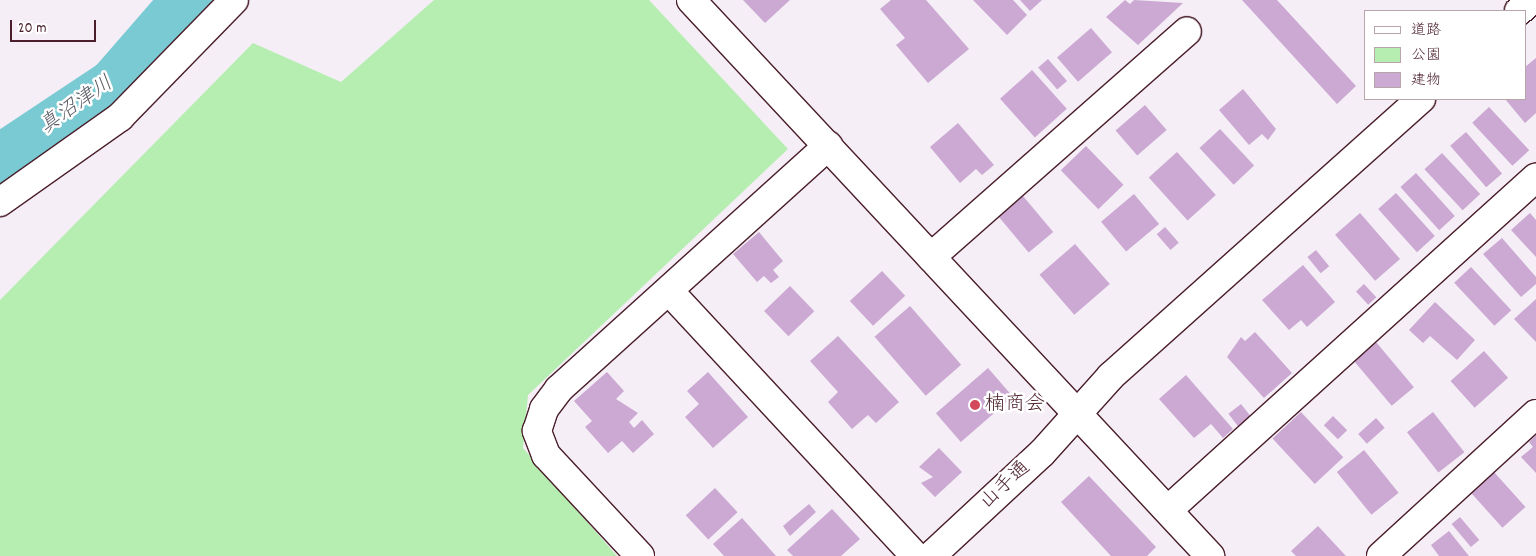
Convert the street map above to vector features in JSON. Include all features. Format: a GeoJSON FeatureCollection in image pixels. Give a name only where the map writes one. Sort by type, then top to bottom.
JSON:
{"type":"FeatureCollection","features":[{"type":"Feature","properties":{"kind":"street"},"geometry":{"type":"LineString","coordinates":[[0,202],[120,117],[234,0]]}},
{"type":"Feature","properties":{"kind":"street"},"geometry":{"type":"LineString","coordinates":[[691,0],[1210,556]]}},
{"type":"Feature","properties":{"kind":"street"},"geometry":{"type":"LineString","coordinates":[[931,257],[1187,31]]}},
{"type":"Feature","properties":{"kind":"street","name":"山手通"},"geometry":{"type":"LineString","coordinates":[[932,556],[1078,414],[1121,366],[1420,100]]}},
{"type":"Feature","properties":{"kind":"street"},"geometry":{"type":"LineString","coordinates":[[640,556],[546,455],[537,431],[544,409],[558,389],[669,292],[828,146]]}},
{"type":"Feature","properties":{"kind":"street"},"geometry":{"type":"LineString","coordinates":[[1168,510],[1536,178]]}},
{"type":"Feature","properties":{"kind":"street"},"geometry":{"type":"LineString","coordinates":[[669,292],[914,556]]}},
{"type":"Feature","properties":{"kind":"street"},"geometry":{"type":"LineString","coordinates":[[1382,556],[1536,414]]}},
{"type":"Feature","properties":{"kind":"green space"},"geometry":{"type":"Polygon","coordinates":[[[434,0],[649,0],[788,149],[528,395],[523,448],[617,556],[0,556],[0,300],[253,43],[341,82],[434,0]]]}},
{"type":"Feature","properties":{"kind":"building"},"geometry":{"type":"Polygon","coordinates":[[[743,0],[790,0],[765,23],[743,0]]]}},
{"type":"Feature","properties":{"kind":"building"},"geometry":{"type":"Polygon","coordinates":[[[891,0],[926,0],[969,49],[928,83],[896,45],[905,38],[880,9],[891,0]]]}},
{"type":"Feature","properties":{"kind":"building"},"geometry":{"type":"Polygon","coordinates":[[[973,0],[1013,0],[1027,15],[1007,35],[973,0]]]}},
{"type":"Feature","properties":{"kind":"building"},"geometry":{"type":"Polygon","coordinates":[[[1020,0],[1042,0],[1030,11],[1020,0]]]}},
{"type":"Feature","properties":{"kind":"building"},"geometry":{"type":"Polygon","coordinates":[[[1125,0],[1130,4],[1134,0],[1183,3],[1138,45],[1106,17],[1125,0]]]}},
{"type":"Feature","properties":{"kind":"building"},"geometry":{"type":"Polygon","coordinates":[[[1242,0],[1277,0],[1356,86],[1337,104],[1242,0]]]}},
{"type":"Feature","properties":{"kind":"building"},"geometry":{"type":"Polygon","coordinates":[[[1091,28],[1112,52],[1078,82],[1057,58],[1091,28]]]}},
{"type":"Feature","properties":{"kind":"building"},"geometry":{"type":"Polygon","coordinates":[[[1536,58],[1536,113],[1525,123],[1506,100],[1526,100],[1526,66],[1536,58]]]}},
{"type":"Feature","properties":{"kind":"building"},"geometry":{"type":"Polygon","coordinates":[[[1048,59],[1067,81],[1057,89],[1038,68],[1048,59]]]}},
{"type":"Feature","properties":{"kind":"building"},"geometry":{"type":"Polygon","coordinates":[[[1032,70],[1067,109],[1035,137],[1000,99],[1032,70]]]}},
{"type":"Feature","properties":{"kind":"building"},"geometry":{"type":"Polygon","coordinates":[[[1243,89],[1276,129],[1268,140],[1262,134],[1249,145],[1219,110],[1243,89]]]}},
{"type":"Feature","properties":{"kind":"building"},"geometry":{"type":"Polygon","coordinates":[[[1145,105],[1167,130],[1137,155],[1116,131],[1145,105]]]}},
{"type":"Feature","properties":{"kind":"building"},"geometry":{"type":"Polygon","coordinates":[[[1489,107],[1529,150],[1512,166],[1472,123],[1489,107]]]}},
{"type":"Feature","properties":{"kind":"building"},"geometry":{"type":"Polygon","coordinates":[[[958,123],[994,165],[982,175],[976,169],[960,183],[930,147],[958,123]]]}},
{"type":"Feature","properties":{"kind":"building"},"geometry":{"type":"Polygon","coordinates":[[[1220,129],[1254,166],[1234,185],[1200,148],[1220,129]]]}},
{"type":"Feature","properties":{"kind":"building"},"geometry":{"type":"Polygon","coordinates":[[[1466,132],[1502,174],[1486,187],[1450,146],[1466,132]]]}},
{"type":"Feature","properties":{"kind":"building"},"geometry":{"type":"Polygon","coordinates":[[[1086,146],[1124,185],[1098,209],[1061,170],[1086,146]]]}},
{"type":"Feature","properties":{"kind":"building"},"geometry":{"type":"Polygon","coordinates":[[[1177,152],[1216,195],[1188,221],[1149,177],[1177,152]]]}},
{"type":"Feature","properties":{"kind":"building"},"geometry":{"type":"Polygon","coordinates":[[[1442,153],[1480,194],[1463,210],[1424,169],[1442,153]]]}},
{"type":"Feature","properties":{"kind":"building"},"geometry":{"type":"Polygon","coordinates":[[[1416,173],[1455,216],[1439,230],[1400,187],[1416,173]]]}},
{"type":"Feature","properties":{"kind":"building"},"geometry":{"type":"Polygon","coordinates":[[[1396,193],[1435,236],[1417,252],[1378,209],[1396,193]]]}},
{"type":"Feature","properties":{"kind":"building"},"geometry":{"type":"Polygon","coordinates":[[[1134,194],[1159,224],[1126,252],[1101,222],[1134,194]]]}},
{"type":"Feature","properties":{"kind":"building"},"geometry":{"type":"Polygon","coordinates":[[[1023,196],[1053,232],[1029,253],[998,217],[1023,196]]]}},
{"type":"Feature","properties":{"kind":"building"},"geometry":{"type":"Polygon","coordinates":[[[1360,213],[1400,259],[1375,281],[1335,235],[1360,213]]]}},
{"type":"Feature","properties":{"kind":"building"},"geometry":{"type":"Polygon","coordinates":[[[1530,213],[1536,220],[1536,257],[1511,230],[1530,213]]]}},
{"type":"Feature","properties":{"kind":"building"},"geometry":{"type":"Polygon","coordinates":[[[1165,227],[1179,243],[1170,250],[1157,234],[1165,227]]]}},
{"type":"Feature","properties":{"kind":"building"},"geometry":{"type":"Polygon","coordinates":[[[759,232],[783,261],[773,270],[779,277],[771,283],[764,276],[757,282],[733,254],[759,232]]]}},
{"type":"Feature","properties":{"kind":"building"},"geometry":{"type":"Polygon","coordinates":[[[1502,238],[1536,277],[1536,284],[1521,297],[1483,254],[1502,238]]]}},
{"type":"Feature","properties":{"kind":"building"},"geometry":{"type":"Polygon","coordinates":[[[1075,244],[1110,284],[1074,315],[1040,275],[1075,244]]]}},
{"type":"Feature","properties":{"kind":"building"},"geometry":{"type":"Polygon","coordinates":[[[1316,250],[1329,266],[1321,273],[1307,257],[1316,250]]]}},
{"type":"Feature","properties":{"kind":"building"},"geometry":{"type":"Polygon","coordinates":[[[1303,265],[1335,302],[1307,327],[1301,320],[1289,330],[1262,300],[1303,265]]]}},
{"type":"Feature","properties":{"kind":"building"},"geometry":{"type":"Polygon","coordinates":[[[1471,267],[1511,310],[1494,326],[1454,283],[1471,267]]]}},
{"type":"Feature","properties":{"kind":"building"},"geometry":{"type":"Polygon","coordinates":[[[882,271],[905,296],[873,326],[850,301],[882,271]]]}},
{"type":"Feature","properties":{"kind":"building"},"geometry":{"type":"Polygon","coordinates":[[[1364,284],[1376,297],[1368,305],[1356,292],[1364,284]]]}},
{"type":"Feature","properties":{"kind":"building"},"geometry":{"type":"Polygon","coordinates":[[[790,286],[814,311],[788,336],[764,311],[790,286]]]}},
{"type":"Feature","properties":{"kind":"building"},"geometry":{"type":"Polygon","coordinates":[[[1536,299],[1536,342],[1514,319],[1536,299]]]}},
{"type":"Feature","properties":{"kind":"building"},"geometry":{"type":"Polygon","coordinates":[[[1435,302],[1475,340],[1457,360],[1430,336],[1423,343],[1409,330],[1435,302]]]}},
{"type":"Feature","properties":{"kind":"building"},"geometry":{"type":"Polygon","coordinates":[[[910,306],[961,365],[926,396],[875,337],[910,306]]]}},
{"type":"Feature","properties":{"kind":"building"},"geometry":{"type":"Polygon","coordinates":[[[1255,332],[1292,373],[1264,398],[1227,357],[1241,337],[1245,341],[1255,332]]]}},
{"type":"Feature","properties":{"kind":"building"},"geometry":{"type":"Polygon","coordinates":[[[838,336],[899,402],[876,423],[868,415],[852,429],[828,402],[838,392],[810,361],[838,336]]]}},
{"type":"Feature","properties":{"kind":"building"},"geometry":{"type":"Polygon","coordinates":[[[1376,342],[1414,387],[1392,406],[1354,361],[1376,342]]]}},
{"type":"Feature","properties":{"kind":"building"},"geometry":{"type":"Polygon","coordinates":[[[1484,351],[1508,378],[1475,408],[1451,381],[1484,351]]]}},
{"type":"Feature","properties":{"kind":"building","name":"楠商会"},"geometry":{"type":"Polygon","coordinates":[[[988,368],[1013,397],[961,442],[936,413],[988,368]]]}},
{"type":"Feature","properties":{"kind":"building"},"geometry":{"type":"Polygon","coordinates":[[[607,372],[624,391],[616,399],[638,413],[629,422],[634,428],[642,420],[654,434],[633,453],[622,441],[608,453],[585,427],[592,421],[574,401],[607,372]]]}},
{"type":"Feature","properties":{"kind":"building"},"geometry":{"type":"Polygon","coordinates":[[[708,372],[748,417],[713,448],[685,417],[699,404],[687,391],[708,372]]]}},
{"type":"Feature","properties":{"kind":"building"},"geometry":{"type":"Polygon","coordinates":[[[1186,375],[1233,429],[1223,438],[1211,424],[1194,438],[1159,399],[1186,375]]]}},
{"type":"Feature","properties":{"kind":"building"},"geometry":{"type":"Polygon","coordinates":[[[1241,404],[1251,417],[1238,426],[1228,414],[1241,404]]]}},
{"type":"Feature","properties":{"kind":"building"},"geometry":{"type":"Polygon","coordinates":[[[1301,412],[1343,457],[1315,484],[1272,439],[1301,412]]]}},
{"type":"Feature","properties":{"kind":"building"},"geometry":{"type":"Polygon","coordinates":[[[1433,412],[1464,452],[1438,473],[1407,432],[1433,412]]]}},
{"type":"Feature","properties":{"kind":"building"},"geometry":{"type":"Polygon","coordinates":[[[1333,416],[1347,430],[1338,439],[1324,425],[1333,416]]]}},
{"type":"Feature","properties":{"kind":"building"},"geometry":{"type":"Polygon","coordinates":[[[1376,418],[1385,428],[1367,444],[1358,434],[1376,418]]]}},
{"type":"Feature","properties":{"kind":"building"},"geometry":{"type":"Polygon","coordinates":[[[1536,435],[1536,473],[1521,457],[1533,447],[1529,442],[1536,435]]]}},
{"type":"Feature","properties":{"kind":"building"},"geometry":{"type":"Polygon","coordinates":[[[939,448],[962,472],[935,497],[921,483],[933,477],[919,467],[939,448]]]}},
{"type":"Feature","properties":{"kind":"building"},"geometry":{"type":"Polygon","coordinates":[[[1364,450],[1399,493],[1371,515],[1337,472],[1364,450]]]}},
{"type":"Feature","properties":{"kind":"building"},"geometry":{"type":"Polygon","coordinates":[[[1494,472],[1525,507],[1502,528],[1471,493],[1494,472]]]}},
{"type":"Feature","properties":{"kind":"building"},"geometry":{"type":"Polygon","coordinates":[[[1089,476],[1156,547],[1147,556],[1111,556],[1061,502],[1089,476]]]}},
{"type":"Feature","properties":{"kind":"building"},"geometry":{"type":"Polygon","coordinates":[[[715,488],[738,512],[708,539],[686,515],[715,488]]]}},
{"type":"Feature","properties":{"kind":"building"},"geometry":{"type":"Polygon","coordinates":[[[809,504],[816,512],[790,536],[783,526],[809,504]]]}},
{"type":"Feature","properties":{"kind":"building"},"geometry":{"type":"Polygon","coordinates":[[[832,509],[860,539],[841,556],[793,556],[787,550],[832,509]]]}},
{"type":"Feature","properties":{"kind":"building"},"geometry":{"type":"Polygon","coordinates":[[[1460,517],[1479,540],[1471,547],[1452,524],[1460,517]]]}},
{"type":"Feature","properties":{"kind":"building"},"geometry":{"type":"Polygon","coordinates":[[[742,518],[776,556],[724,556],[713,544],[742,518]]]}},
{"type":"Feature","properties":{"kind":"building"},"geometry":{"type":"Polygon","coordinates":[[[1318,526],[1346,556],[1296,556],[1291,551],[1318,526]]]}},
{"type":"Feature","properties":{"kind":"building"},"geometry":{"type":"Polygon","coordinates":[[[1449,531],[1469,556],[1439,556],[1431,545],[1449,531]]]}},
{"type":"Feature","properties":{"kind":"waterway","name":"真沼津川"},"geometry":{"type":"LineString","coordinates":[[0,159],[113,84],[186,0]]}},
{"type":"Feature","properties":{"kind":"place","name":"楠商会"},"geometry":{"type":"Point","coordinates":[975,405]}}]}
